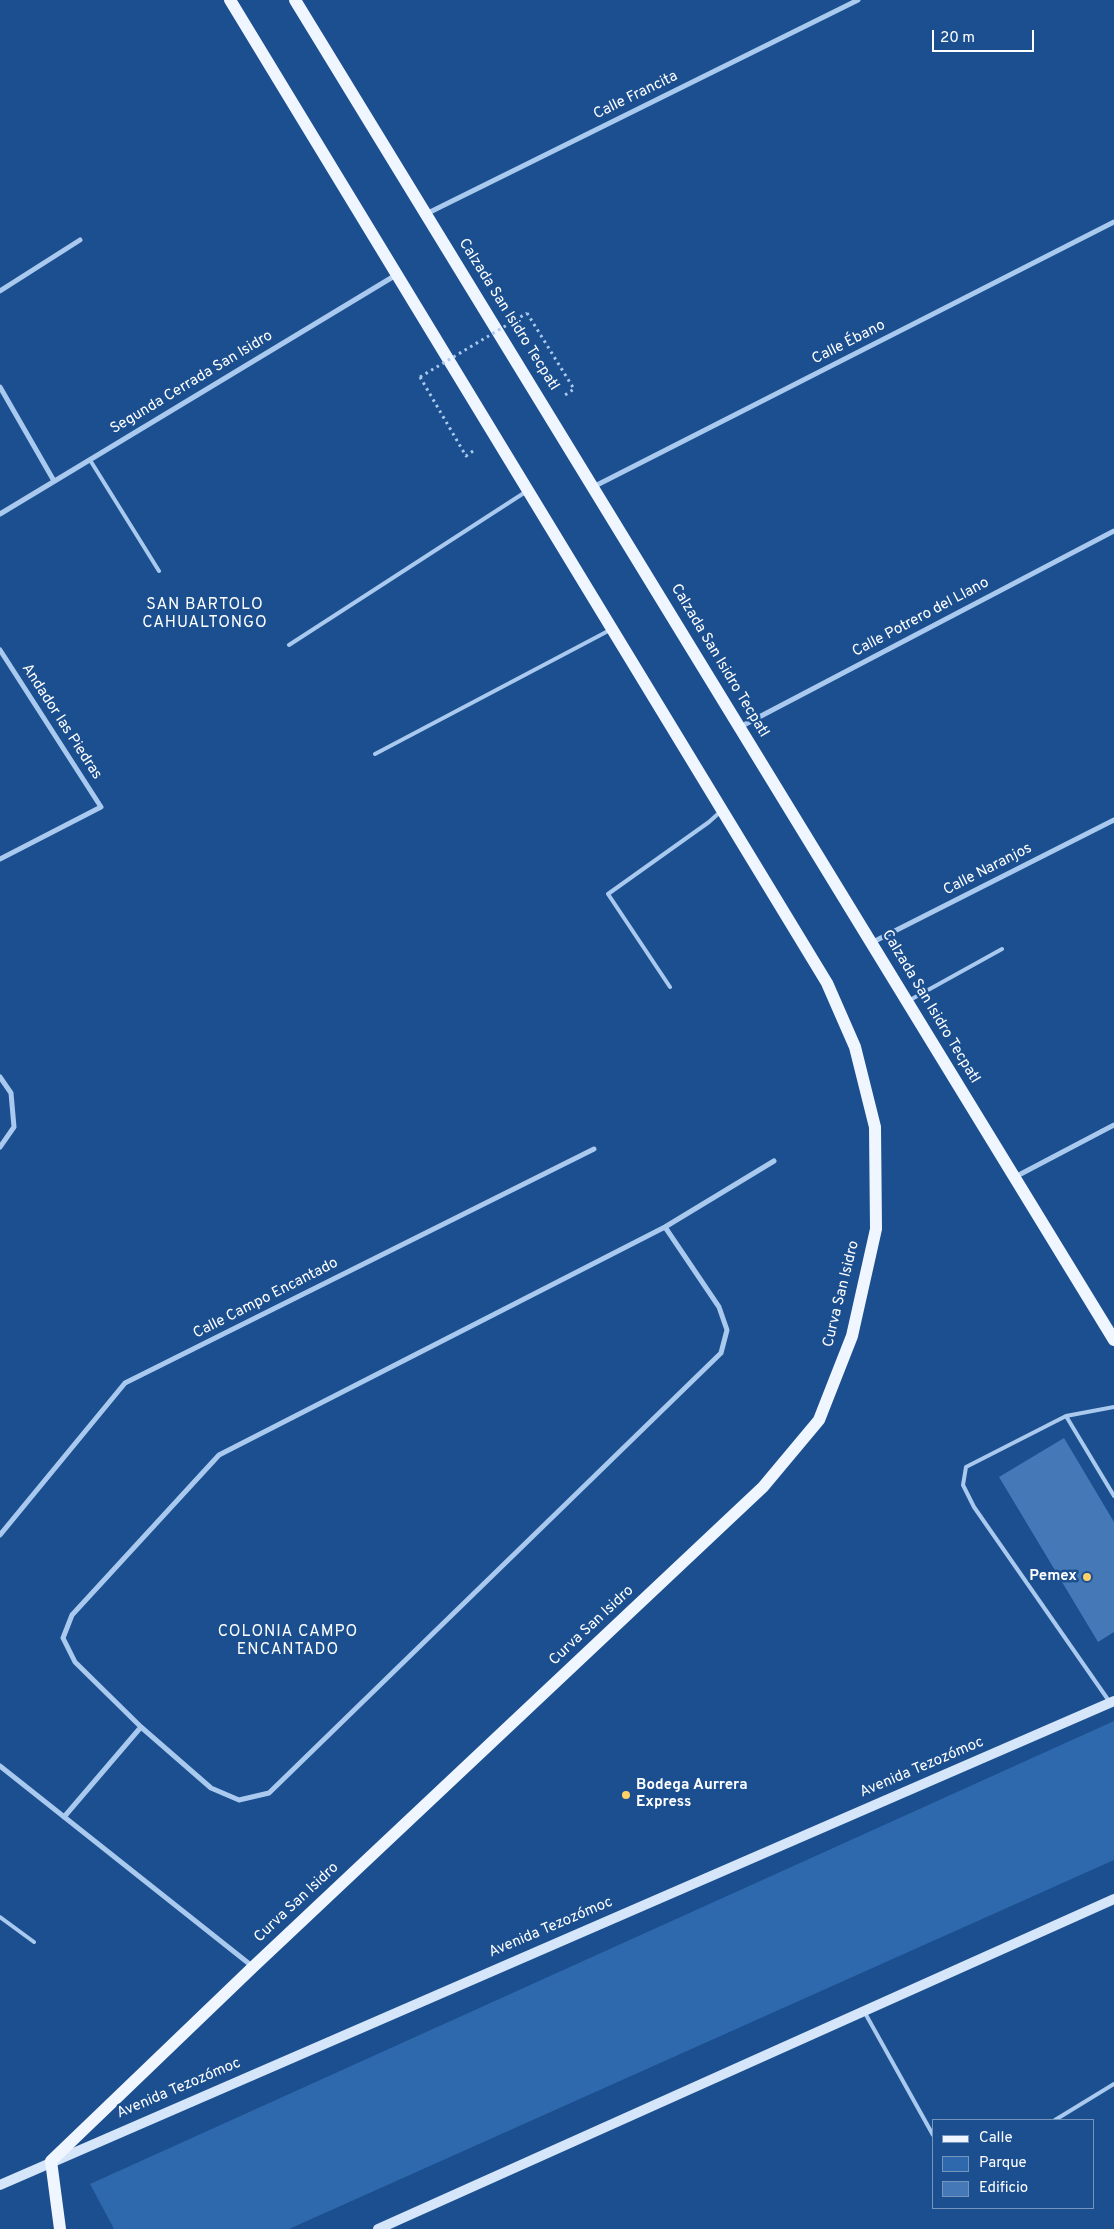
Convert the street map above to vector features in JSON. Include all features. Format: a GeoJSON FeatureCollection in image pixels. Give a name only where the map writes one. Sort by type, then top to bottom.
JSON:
{"type":"FeatureCollection","features":[{"type":"Feature","properties":{"kind":"main road"},"geometry":{"type":"LineString","coordinates":[[230,0],[723,808]]}},
{"type":"Feature","properties":{"kind":"main road","name":"Calzada San Isidro Tecpatl"},"geometry":{"type":"LineString","coordinates":[[295,0],[594,486],[1114,1340]]}},
{"type":"Feature","properties":{"kind":"main road","name":"Curva San Isidro"},"geometry":{"type":"LineString","coordinates":[[51,2161],[253,1967],[763,1487],[819,1420],[852,1336],[876,1229],[875,1127],[855,1047],[828,983],[723,808]]}},
{"type":"Feature","properties":{"kind":"main road","name":"Avenida Tezozómoc"},"geometry":{"type":"LineString","coordinates":[[0,2185],[51,2161],[1112,1702]]}},
{"type":"Feature","properties":{"kind":"main road"},"geometry":{"type":"LineString","coordinates":[[378,2229],[1114,1898]]}},
{"type":"Feature","properties":{"kind":"main road"},"geometry":{"type":"LineString","coordinates":[[51,2161],[60,2229]]}},
{"type":"Feature","properties":{"kind":"street","name":"Calle Francita"},"geometry":{"type":"LineString","coordinates":[[426,214],[858,0]]}},
{"type":"Feature","properties":{"kind":"street","name":"Calle Ébano"},"geometry":{"type":"LineString","coordinates":[[594,486],[1114,222]]}},
{"type":"Feature","properties":{"kind":"street"},"geometry":{"type":"LineString","coordinates":[[0,291],[80,240]]}},
{"type":"Feature","properties":{"kind":"street","name":"Segunda Cerrada San Isidro"},"geometry":{"type":"LineString","coordinates":[[0,514],[397,274]]}},
{"type":"Feature","properties":{"kind":"street"},"geometry":{"type":"LineString","coordinates":[[0,386],[54,481]]}},
{"type":"Feature","properties":{"kind":"street","name":"Calle Potrero del Llano"},"geometry":{"type":"LineString","coordinates":[[740,727],[1114,531]]}},
{"type":"Feature","properties":{"kind":"street","name":"Andador las Piedras"},"geometry":{"type":"LineString","coordinates":[[0,650],[101,807],[0,860]]}},
{"type":"Feature","properties":{"kind":"street","name":"Calle Naranjos"},"geometry":{"type":"LineString","coordinates":[[872,942],[1114,820]]}},
{"type":"Feature","properties":{"kind":"street"},"geometry":{"type":"LineString","coordinates":[[0,1077],[11,1093],[14,1127],[0,1147]]}},
{"type":"Feature","properties":{"kind":"street"},"geometry":{"type":"LineString","coordinates":[[1014,1177],[1114,1125]]}},
{"type":"Feature","properties":{"kind":"street","name":"Calle Campo Encantado"},"geometry":{"type":"LineString","coordinates":[[0,1535],[126,1383],[594,1149]]}},
{"type":"Feature","properties":{"kind":"street"},"geometry":{"type":"LineString","coordinates":[[665,1228],[718,1307],[727,1330],[721,1354],[269,1793],[239,1800],[211,1788],[141,1727],[76,1662],[63,1638],[72,1616],[219,1456],[665,1228],[774,1161]]}},
{"type":"Feature","properties":{"kind":"street"},"geometry":{"type":"LineString","coordinates":[[64,1817],[141,1727]]}},
{"type":"Feature","properties":{"kind":"street"},"geometry":{"type":"LineString","coordinates":[[0,1766],[253,1967]]}},
{"type":"Feature","properties":{"kind":"lane"},"geometry":{"type":"LineString","coordinates":[[90,460],[159,571]]}},
{"type":"Feature","properties":{"kind":"lane"},"geometry":{"type":"LineString","coordinates":[[289,645],[529,490]]}},
{"type":"Feature","properties":{"kind":"lane"},"geometry":{"type":"LineString","coordinates":[[375,754],[613,628]]}},
{"type":"Feature","properties":{"kind":"lane"},"geometry":{"type":"LineString","coordinates":[[670,987],[608,894],[709,822],[723,808]]}},
{"type":"Feature","properties":{"kind":"lane"},"geometry":{"type":"LineString","coordinates":[[908,1001],[1002,949]]}},
{"type":"Feature","properties":{"kind":"lane"},"geometry":{"type":"LineString","coordinates":[[1112,1702],[974,1507],[963,1485],[966,1468],[1066,1416],[1114,1406]]}},
{"type":"Feature","properties":{"kind":"lane"},"geometry":{"type":"LineString","coordinates":[[1066,1416],[1114,1496]]}},
{"type":"Feature","properties":{"kind":"lane"},"geometry":{"type":"LineString","coordinates":[[0,1917],[34,1942]]}},
{"type":"Feature","properties":{"kind":"lane"},"geometry":{"type":"LineString","coordinates":[[864,2011],[932,2133]]}},
{"type":"Feature","properties":{"kind":"lane"},"geometry":{"type":"LineString","coordinates":[[1057,2119],[1114,2084]]}},
{"type":"Feature","properties":{"kind":"path"},"geometry":{"type":"LineString","coordinates":[[466,456],[420,377],[528,313],[574,389]]}},
{"type":"Feature","properties":{"kind":"green space"},"geometry":{"type":"Polygon","coordinates":[[[1114,1721],[1114,1860],[289,2229],[114,2229],[90,2184],[1114,1721]]]}},
{"type":"Feature","properties":{"kind":"building","name":"Pemex"},"geometry":{"type":"Polygon","coordinates":[[[1064,1438],[1114,1522],[1114,1632],[1098,1642],[999,1477],[1064,1438]]]}},
{"type":"Feature","properties":{"kind":"place","name":"Pemex"},"geometry":{"type":"Point","coordinates":[1087,1577]}},
{"type":"Feature","properties":{"kind":"place","name":"Bodega Aurrera Express"},"geometry":{"type":"Point","coordinates":[626,1795]}},
{"type":"Feature","properties":{"kind":"district","name":"SAN BARTOLO CAHUALTONGO"},"geometry":{"type":"Point","coordinates":[205,615]}},
{"type":"Feature","properties":{"kind":"district","name":"COLONIA CAMPO ENCANTADO"},"geometry":{"type":"Point","coordinates":[288,1642]}}]}
